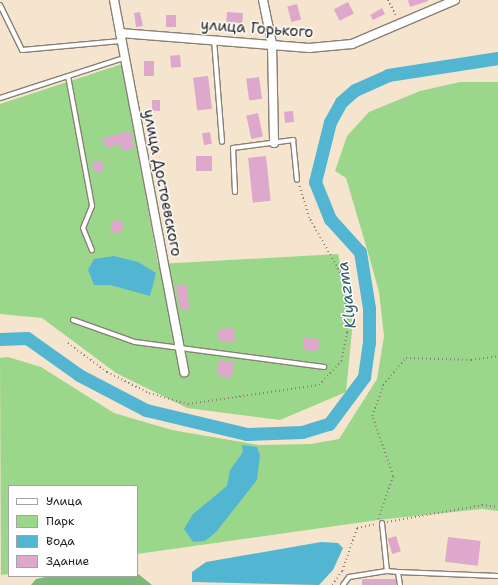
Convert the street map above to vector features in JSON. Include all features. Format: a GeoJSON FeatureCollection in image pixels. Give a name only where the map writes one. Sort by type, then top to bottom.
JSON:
{"type":"FeatureCollection","features":[{"type":"Feature","properties":{"kind":"street","name":"улица Достоевского"},"geometry":{"type":"LineString","coordinates":[[114,0],[184,372]]}},
{"type":"Feature","properties":{"kind":"street"},"geometry":{"type":"LineString","coordinates":[[263,0],[272,44],[274,143]]}},
{"type":"Feature","properties":{"kind":"street","name":"улица Горького"},"geometry":{"type":"LineString","coordinates":[[121,37],[214,40],[309,48],[352,44],[455,0]]}},
{"type":"Feature","properties":{"kind":"lane"},"geometry":{"type":"LineString","coordinates":[[0,5],[22,50],[121,37]]}},
{"type":"Feature","properties":{"kind":"lane"},"geometry":{"type":"LineString","coordinates":[[214,40],[222,142]]}},
{"type":"Feature","properties":{"kind":"lane"},"geometry":{"type":"LineString","coordinates":[[0,98],[124,58]]}},
{"type":"Feature","properties":{"kind":"lane"},"geometry":{"type":"LineString","coordinates":[[68,76],[92,206],[83,228],[92,250]]}},
{"type":"Feature","properties":{"kind":"lane"},"geometry":{"type":"LineString","coordinates":[[235,192],[234,148],[293,140],[297,180]]}},
{"type":"Feature","properties":{"kind":"lane"},"geometry":{"type":"LineString","coordinates":[[73,320],[135,342],[324,367]]}},
{"type":"Feature","properties":{"kind":"lane"},"geometry":{"type":"LineString","coordinates":[[382,523],[386,571]]}},
{"type":"Feature","properties":{"kind":"lane"},"geometry":{"type":"LineString","coordinates":[[343,585],[349,577],[386,571],[498,576]]}},
{"type":"Feature","properties":{"kind":"lane"},"geometry":{"type":"LineString","coordinates":[[398,572],[400,585]]}},
{"type":"Feature","properties":{"kind":"path"},"geometry":{"type":"LineString","coordinates":[[388,0],[400,24]]}},
{"type":"Feature","properties":{"kind":"path"},"geometry":{"type":"LineString","coordinates":[[68,343],[107,372],[149,393],[188,404],[319,386],[341,361],[347,332],[344,280],[308,218],[297,180]]}},
{"type":"Feature","properties":{"kind":"path"},"geometry":{"type":"LineString","coordinates":[[376,524],[393,476],[372,416],[382,385],[406,358],[471,360],[498,356]]}},
{"type":"Feature","properties":{"kind":"path"},"geometry":{"type":"LineString","coordinates":[[332,585],[342,571],[357,528],[482,506],[498,507]]}},
{"type":"Feature","properties":{"kind":"green space"},"geometry":{"type":"Polygon","coordinates":[[[122,64],[158,264],[338,254],[353,321],[346,392],[280,420],[187,408],[116,373],[42,318],[0,314],[0,104],[122,64]]]}},
{"type":"Feature","properties":{"kind":"green space"},"geometry":{"type":"Polygon","coordinates":[[[460,82],[498,82],[498,511],[482,509],[378,520],[138,554],[138,485],[8,485],[8,574],[1,575],[0,358],[8,357],[41,367],[114,413],[172,430],[259,445],[311,444],[339,439],[377,379],[384,336],[379,292],[346,178],[335,171],[347,136],[369,112],[420,91],[460,82]]]}},
{"type":"Feature","properties":{"kind":"green space"},"geometry":{"type":"Polygon","coordinates":[[[138,574],[152,585],[31,585],[36,579],[45,577],[138,577],[138,574]]]}},
{"type":"Feature","properties":{"kind":"water"},"geometry":{"type":"Polygon","coordinates":[[[114,256],[138,262],[156,273],[150,296],[110,285],[94,285],[88,270],[94,259],[114,256]]]}},
{"type":"Feature","properties":{"kind":"water"},"geometry":{"type":"Polygon","coordinates":[[[242,445],[257,447],[260,455],[257,480],[216,532],[205,541],[193,542],[184,529],[193,514],[227,486],[230,470],[243,452],[242,445]]]}},
{"type":"Feature","properties":{"kind":"water"},"geometry":{"type":"Polygon","coordinates":[[[321,542],[338,543],[343,548],[333,570],[319,585],[192,582],[192,572],[206,562],[321,542]]]}},
{"type":"Feature","properties":{"kind":"building"},"geometry":{"type":"Polygon","coordinates":[[[408,0],[428,0],[428,1],[410,7],[408,0]]]}},
{"type":"Feature","properties":{"kind":"building"},"geometry":{"type":"Polygon","coordinates":[[[348,2],[354,14],[340,21],[334,9],[348,2]]]}},
{"type":"Feature","properties":{"kind":"building"},"geometry":{"type":"Polygon","coordinates":[[[297,4],[301,19],[291,22],[287,7],[297,4]]]}},
{"type":"Feature","properties":{"kind":"building"},"geometry":{"type":"Polygon","coordinates":[[[382,8],[385,14],[373,20],[370,15],[382,8]]]}},
{"type":"Feature","properties":{"kind":"building"},"geometry":{"type":"Polygon","coordinates":[[[140,12],[143,26],[136,27],[134,13],[140,12]]]}},
{"type":"Feature","properties":{"kind":"building"},"geometry":{"type":"Polygon","coordinates":[[[227,12],[243,13],[242,23],[226,22],[227,12]]]}},
{"type":"Feature","properties":{"kind":"building"},"geometry":{"type":"Polygon","coordinates":[[[166,15],[176,15],[176,27],[166,27],[166,15]]]}},
{"type":"Feature","properties":{"kind":"building"},"geometry":{"type":"Polygon","coordinates":[[[180,55],[181,67],[171,68],[170,56],[180,55]]]}},
{"type":"Feature","properties":{"kind":"building"},"geometry":{"type":"Polygon","coordinates":[[[144,61],[154,61],[154,76],[144,76],[144,61]]]}},
{"type":"Feature","properties":{"kind":"building"},"geometry":{"type":"Polygon","coordinates":[[[208,76],[212,109],[197,111],[193,78],[208,76]]]}},
{"type":"Feature","properties":{"kind":"building"},"geometry":{"type":"Polygon","coordinates":[[[259,77],[262,99],[249,101],[246,79],[259,77]]]}},
{"type":"Feature","properties":{"kind":"building"},"geometry":{"type":"Polygon","coordinates":[[[152,100],[160,100],[160,111],[152,111],[152,100]]]}},
{"type":"Feature","properties":{"kind":"building"},"geometry":{"type":"Polygon","coordinates":[[[293,111],[294,122],[285,123],[284,112],[293,111]]]}},
{"type":"Feature","properties":{"kind":"building"},"geometry":{"type":"Polygon","coordinates":[[[258,113],[263,136],[251,139],[246,115],[258,113]]]}},
{"type":"Feature","properties":{"kind":"building"},"geometry":{"type":"Polygon","coordinates":[[[131,131],[134,148],[122,151],[120,144],[106,148],[102,138],[131,131]]]}},
{"type":"Feature","properties":{"kind":"building"},"geometry":{"type":"Polygon","coordinates":[[[210,132],[212,144],[204,145],[202,133],[210,132]]]}},
{"type":"Feature","properties":{"kind":"building"},"geometry":{"type":"Polygon","coordinates":[[[196,156],[212,156],[212,171],[196,171],[196,156]]]}},
{"type":"Feature","properties":{"kind":"building"},"geometry":{"type":"Polygon","coordinates":[[[266,156],[271,201],[253,203],[248,158],[266,156]]]}},
{"type":"Feature","properties":{"kind":"building"},"geometry":{"type":"Polygon","coordinates":[[[101,160],[104,171],[95,173],[92,162],[101,160]]]}},
{"type":"Feature","properties":{"kind":"building"},"geometry":{"type":"Polygon","coordinates":[[[114,219],[124,223],[120,234],[110,230],[114,219]]]}},
{"type":"Feature","properties":{"kind":"building"},"geometry":{"type":"Polygon","coordinates":[[[187,285],[189,309],[180,309],[176,286],[187,285]]]}},
{"type":"Feature","properties":{"kind":"building"},"geometry":{"type":"Polygon","coordinates":[[[234,328],[235,341],[219,342],[218,329],[234,328]]]}},
{"type":"Feature","properties":{"kind":"building"},"geometry":{"type":"Polygon","coordinates":[[[304,338],[319,339],[318,351],[303,350],[304,338]]]}},
{"type":"Feature","properties":{"kind":"building"},"geometry":{"type":"Polygon","coordinates":[[[219,360],[234,362],[232,378],[217,376],[219,360]]]}},
{"type":"Feature","properties":{"kind":"building"},"geometry":{"type":"Polygon","coordinates":[[[396,536],[401,551],[392,554],[387,539],[396,536]]]}},
{"type":"Feature","properties":{"kind":"building"},"geometry":{"type":"Polygon","coordinates":[[[448,537],[481,541],[478,566],[445,562],[448,537]]]}},
{"type":"Feature","properties":{"kind":"building"},"geometry":{"type":"Polygon","coordinates":[[[362,579],[396,579],[396,585],[362,585],[362,579]]]}},
{"type":"Feature","properties":{"kind":"waterway","name":"Klyazma"},"geometry":{"type":"LineString","coordinates":[[0,339],[27,338],[79,375],[146,410],[247,434],[302,432],[329,424],[364,377],[369,343],[369,308],[360,252],[330,219],[315,182],[330,122],[341,102],[355,90],[388,75],[498,58]]}}]}
